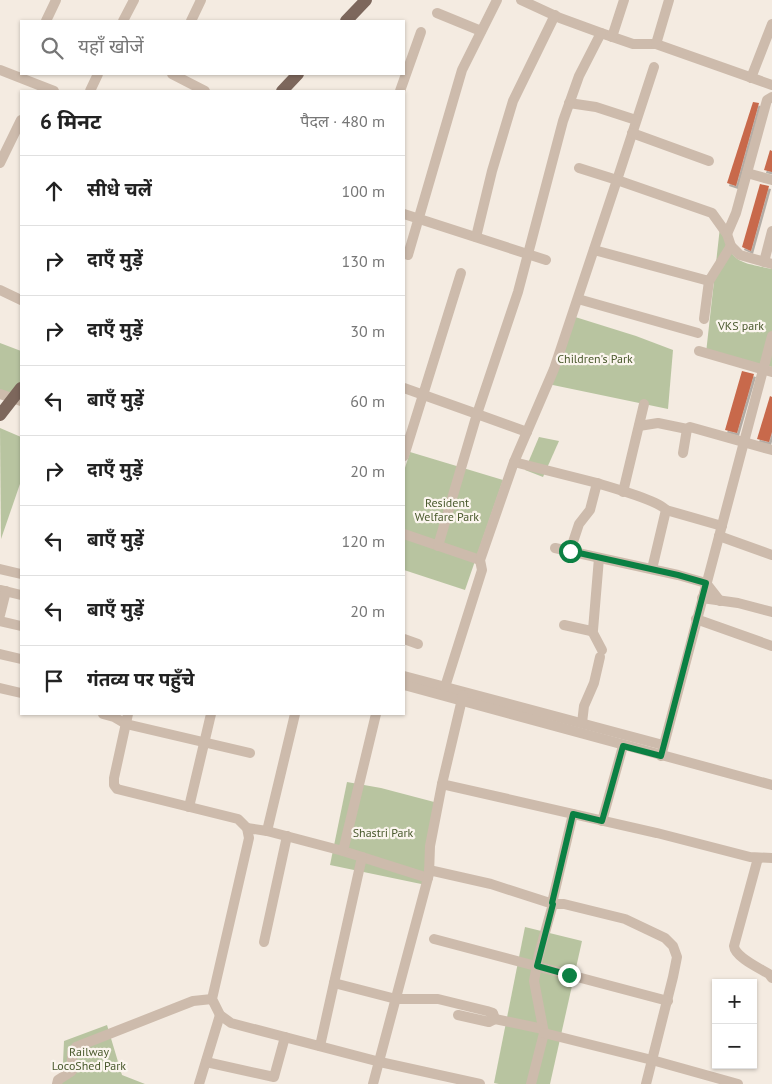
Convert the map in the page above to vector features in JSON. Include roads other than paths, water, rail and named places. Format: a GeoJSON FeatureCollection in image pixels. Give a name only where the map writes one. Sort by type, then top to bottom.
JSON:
{"type":"FeatureCollection","features":[{"type":"Feature","properties":{"kind":"main road"},"geometry":{"type":"LineString","coordinates":[[347,20],[366,0]]}},
{"type":"Feature","properties":{"kind":"main road"},"geometry":{"type":"LineString","coordinates":[[283,90],[297,75]]}},
{"type":"Feature","properties":{"kind":"main road"},"geometry":{"type":"LineString","coordinates":[[0,414],[20,389]]}},
{"type":"Feature","properties":{"kind":"street"},"geometry":{"type":"LineString","coordinates":[[46,20],[56,0]]}},
{"type":"Feature","properties":{"kind":"street"},"geometry":{"type":"LineString","coordinates":[[124,20],[134,0]]}},
{"type":"Feature","properties":{"kind":"street"},"geometry":{"type":"LineString","coordinates":[[191,20],[201,0]]}},
{"type":"Feature","properties":{"kind":"street"},"geometry":{"type":"LineString","coordinates":[[406,256],[419,219],[462,70],[497,0]]}},
{"type":"Feature","properties":{"kind":"street"},"geometry":{"type":"LineString","coordinates":[[521,0],[612,37],[633,44],[656,44],[772,85]]}},
{"type":"Feature","properties":{"kind":"street"},"geometry":{"type":"LineString","coordinates":[[612,37],[624,0]]}},
{"type":"Feature","properties":{"kind":"street"},"geometry":{"type":"LineString","coordinates":[[656,44],[669,0]]}},
{"type":"Feature","properties":{"kind":"street"},"geometry":{"type":"LineString","coordinates":[[437,13],[481,31]]}},
{"type":"Feature","properties":{"kind":"street"},"geometry":{"type":"LineString","coordinates":[[476,237],[492,172],[513,101],[555,15]]}},
{"type":"Feature","properties":{"kind":"street"},"geometry":{"type":"LineString","coordinates":[[751,78],[772,24]]}},
{"type":"Feature","properties":{"kind":"street"},"geometry":{"type":"LineString","coordinates":[[400,90],[421,32]]}},
{"type":"Feature","properties":{"kind":"street"},"geometry":{"type":"LineString","coordinates":[[438,546],[477,414],[518,292],[563,121],[579,76],[601,33]]}},
{"type":"Feature","properties":{"kind":"street"},"geometry":{"type":"LineString","coordinates":[[444,687],[482,570],[480,560],[514,462],[554,369],[654,67]]}},
{"type":"Feature","properties":{"kind":"street"},"geometry":{"type":"LineString","coordinates":[[0,70],[20,76],[37,88]]}},
{"type":"Feature","properties":{"kind":"street"},"geometry":{"type":"LineString","coordinates":[[90,90],[98,75]]}},
{"type":"Feature","properties":{"kind":"street"},"geometry":{"type":"LineString","coordinates":[[174,75],[203,90]]}},
{"type":"Feature","properties":{"kind":"street"},"geometry":{"type":"LineString","coordinates":[[727,234],[736,213],[767,100],[772,97]]}},
{"type":"Feature","properties":{"kind":"street"},"geometry":{"type":"LineString","coordinates":[[569,103],[596,107],[636,120]]}},
{"type":"Feature","properties":{"kind":"street"},"geometry":{"type":"LineString","coordinates":[[0,163],[20,122]]}},
{"type":"Feature","properties":{"kind":"street"},"geometry":{"type":"LineString","coordinates":[[632,133],[709,161]]}},
{"type":"Feature","properties":{"kind":"street"},"geometry":{"type":"LineString","coordinates":[[579,168],[712,213],[727,234],[731,246],[740,255],[768,263],[772,231]]}},
{"type":"Feature","properties":{"kind":"street"},"geometry":{"type":"LineString","coordinates":[[747,173],[772,180]]}},
{"type":"Feature","properties":{"kind":"street"},"geometry":{"type":"LineString","coordinates":[[405,214],[546,260]]}},
{"type":"Feature","properties":{"kind":"street"},"geometry":{"type":"LineString","coordinates":[[704,319],[709,281],[731,246]]}},
{"type":"Feature","properties":{"kind":"street"},"geometry":{"type":"LineString","coordinates":[[594,250],[709,281]]}},
{"type":"Feature","properties":{"kind":"street"},"geometry":{"type":"LineString","coordinates":[[405,453],[461,273]]}},
{"type":"Feature","properties":{"kind":"street"},"geometry":{"type":"LineString","coordinates":[[0,290],[20,300]]}},
{"type":"Feature","properties":{"kind":"street"},"geometry":{"type":"LineString","coordinates":[[578,299],[698,333]]}},
{"type":"Feature","properties":{"kind":"street"},"geometry":{"type":"LineString","coordinates":[[662,750],[744,442],[768,371],[772,336]]}},
{"type":"Feature","properties":{"kind":"street"},"geometry":{"type":"LineString","coordinates":[[699,351],[768,371]]}},
{"type":"Feature","properties":{"kind":"street"},"geometry":{"type":"LineString","coordinates":[[405,388],[527,432]]}},
{"type":"Feature","properties":{"kind":"street"},"geometry":{"type":"LineString","coordinates":[[624,492],[644,404]]}},
{"type":"Feature","properties":{"kind":"street"},"geometry":{"type":"LineString","coordinates":[[639,426],[658,423],[687,429],[690,426],[772,450]]}},
{"type":"Feature","properties":{"kind":"street"},"geometry":{"type":"LineString","coordinates":[[683,453],[687,429]]}},
{"type":"Feature","properties":{"kind":"street"},"geometry":{"type":"LineString","coordinates":[[514,462],[597,482],[664,507],[666,510],[720,531],[772,555]]}},
{"type":"Feature","properties":{"kind":"street"},"geometry":{"type":"LineString","coordinates":[[570,551],[579,524],[590,510],[597,482]]}},
{"type":"Feature","properties":{"kind":"street"},"geometry":{"type":"LineString","coordinates":[[652,569],[666,510]]}},
{"type":"Feature","properties":{"kind":"street"},"geometry":{"type":"LineString","coordinates":[[405,534],[480,560]]}},
{"type":"Feature","properties":{"kind":"street"},"geometry":{"type":"LineString","coordinates":[[555,548],[706,583],[720,601]]}},
{"type":"Feature","properties":{"kind":"street"},"geometry":{"type":"LineString","coordinates":[[582,723],[584,706],[594,683],[601,653],[592,632],[594,629],[599,558]]}},
{"type":"Feature","properties":{"kind":"street"},"geometry":{"type":"LineString","coordinates":[[0,569],[20,574]]}},
{"type":"Feature","properties":{"kind":"street"},"geometry":{"type":"LineString","coordinates":[[0,615],[3,590],[20,595]]}},
{"type":"Feature","properties":{"kind":"street"},"geometry":{"type":"LineString","coordinates":[[702,598],[772,612]]}},
{"type":"Feature","properties":{"kind":"street"},"geometry":{"type":"LineString","coordinates":[[696,619],[772,646]]}},
{"type":"Feature","properties":{"kind":"street"},"geometry":{"type":"LineString","coordinates":[[0,620],[20,626]]}},
{"type":"Feature","properties":{"kind":"street"},"geometry":{"type":"LineString","coordinates":[[564,624],[592,632]]}},
{"type":"Feature","properties":{"kind":"street"},"geometry":{"type":"LineString","coordinates":[[405,640],[418,644]]}},
{"type":"Feature","properties":{"kind":"street"},"geometry":{"type":"LineString","coordinates":[[0,654],[20,659]]}},
{"type":"Feature","properties":{"kind":"street"},"geometry":{"type":"LineString","coordinates":[[405,676],[444,687],[462,696],[623,746],[662,750]]}},
{"type":"Feature","properties":{"kind":"street"},"geometry":{"type":"LineString","coordinates":[[405,685],[582,723],[772,785]]}},
{"type":"Feature","properties":{"kind":"street"},"geometry":{"type":"LineString","coordinates":[[0,688],[20,693]]}},
{"type":"Feature","properties":{"kind":"street"},"geometry":{"type":"LineString","coordinates":[[374,1084],[429,874],[430,846],[462,696]]}},
{"type":"Feature","properties":{"kind":"street"},"geometry":{"type":"LineString","coordinates":[[107,715],[126,724],[250,753]]}},
{"type":"Feature","properties":{"kind":"street"},"geometry":{"type":"LineString","coordinates":[[128,715],[114,778],[114,785],[117,788],[238,819],[247,828],[287,836],[429,874],[490,884],[553,903],[624,919],[666,938],[673,946],[677,957],[668,1001],[646,1084]]}},
{"type":"Feature","properties":{"kind":"street"},"geometry":{"type":"LineString","coordinates":[[189,807],[211,715]]}},
{"type":"Feature","properties":{"kind":"street"},"geometry":{"type":"LineString","coordinates":[[267,831],[295,715]]}},
{"type":"Feature","properties":{"kind":"street"},"geometry":{"type":"LineString","coordinates":[[343,851],[376,715]]}},
{"type":"Feature","properties":{"kind":"street"},"geometry":{"type":"LineString","coordinates":[[602,821],[623,746]]}},
{"type":"Feature","properties":{"kind":"street"},"geometry":{"type":"LineString","coordinates":[[442,784],[758,858],[772,858]]}},
{"type":"Feature","properties":{"kind":"street"},"geometry":{"type":"LineString","coordinates":[[531,1084],[544,1031],[534,988],[537,966],[573,814]]}},
{"type":"Feature","properties":{"kind":"street"},"geometry":{"type":"LineString","coordinates":[[247,828],[248,838],[212,999],[220,1015],[231,1023],[380,1062],[480,1084]]}},
{"type":"Feature","properties":{"kind":"street"},"geometry":{"type":"LineString","coordinates":[[264,942],[287,836]]}},
{"type":"Feature","properties":{"kind":"street"},"geometry":{"type":"LineString","coordinates":[[320,1046],[362,857]]}},
{"type":"Feature","properties":{"kind":"street"},"geometry":{"type":"LineString","coordinates":[[758,858],[734,946],[739,955],[769,974],[772,978]]}},
{"type":"Feature","properties":{"kind":"street"},"geometry":{"type":"LineString","coordinates":[[434,938],[668,1001]]}},
{"type":"Feature","properties":{"kind":"street"},"geometry":{"type":"LineString","coordinates":[[334,983],[396,999],[438,1000],[488,1011],[493,1014],[495,1019]]}},
{"type":"Feature","properties":{"kind":"street"},"geometry":{"type":"LineString","coordinates":[[57,1084],[58,1080],[72,1071],[72,1053],[76,1047],[193,1001],[212,999]]}},
{"type":"Feature","properties":{"kind":"street"},"geometry":{"type":"LineString","coordinates":[[199,1084],[220,1015]]}},
{"type":"Feature","properties":{"kind":"street"},"geometry":{"type":"LineString","coordinates":[[458,1015],[489,1022],[495,1019],[544,1031],[738,1084]]}},
{"type":"Feature","properties":{"kind":"street"},"geometry":{"type":"LineString","coordinates":[[206,1062],[274,1077],[285,1037]]}},
{"type":"Feature","properties":{"kind":"park label","name":"VKS park"},"geometry":{"type":"Point","coordinates":[741,326]}},
{"type":"Feature","properties":{"kind":"park label","name":"Children's Park"},"geometry":{"type":"Point","coordinates":[595,359]}},
{"type":"Feature","properties":{"kind":"park label","name":"Resident Welfare Park"},"geometry":{"type":"Point","coordinates":[447,510]}},
{"type":"Feature","properties":{"kind":"park label","name":"Shastri Park"},"geometry":{"type":"Point","coordinates":[383,833]}},
{"type":"Feature","properties":{"kind":"park label","name":"Railway LocoShed Park"},"geometry":{"type":"Point","coordinates":[89,1059]}}]}
